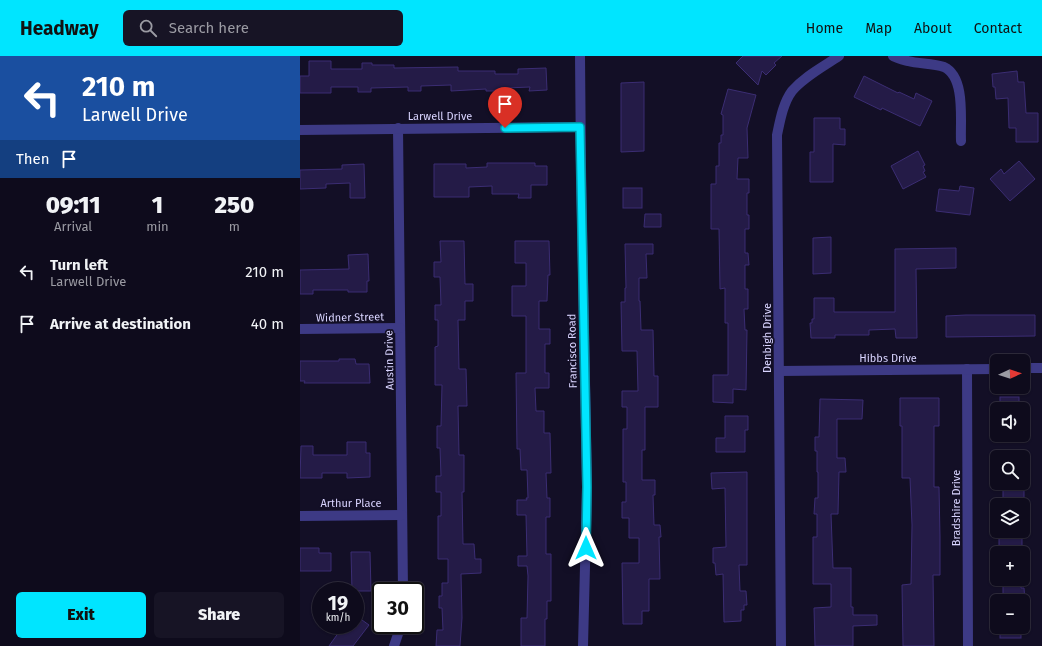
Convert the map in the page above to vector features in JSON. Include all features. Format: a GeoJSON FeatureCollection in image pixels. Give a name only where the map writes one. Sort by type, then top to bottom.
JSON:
{"type":"FeatureCollection","features":[{"type":"Feature","properties":{"kind":"street","name":"Francisco Road"},"geometry":{"type":"LineString","coordinates":[[580,56],[587,487],[583,646]]}},
{"type":"Feature","properties":{"kind":"street","name":"Denbigh Drive"},"geometry":{"type":"LineString","coordinates":[[781,646],[777,135],[782,112],[791,92],[806,77],[839,56]]}},
{"type":"Feature","properties":{"kind":"street"},"geometry":{"type":"LineString","coordinates":[[893,56],[908,61],[943,67],[951,71],[956,78],[960,94],[961,141]]}},
{"type":"Feature","properties":{"kind":"street","name":"Larwell Drive"},"geometry":{"type":"LineString","coordinates":[[300,130],[580,127]]}},
{"type":"Feature","properties":{"kind":"street","name":"Austin Drive"},"geometry":{"type":"LineString","coordinates":[[398,128],[403,582]]}},
{"type":"Feature","properties":{"kind":"street","name":"Widner Street"},"geometry":{"type":"LineString","coordinates":[[300,329],[400,328]]}},
{"type":"Feature","properties":{"kind":"street"},"geometry":{"type":"LineString","coordinates":[[1030,368],[1042,368]]}},
{"type":"Feature","properties":{"kind":"street","name":"Hibbs Drive"},"geometry":{"type":"LineString","coordinates":[[779,371],[990,369]]}},
{"type":"Feature","properties":{"kind":"street","name":"Bradshire Drive"},"geometry":{"type":"LineString","coordinates":[[967,370],[968,646]]}},
{"type":"Feature","properties":{"kind":"street","name":"Arthur Place"},"geometry":{"type":"LineString","coordinates":[[300,516],[402,515]]}},
{"type":"Feature","properties":{"kind":"street"},"geometry":{"type":"LineString","coordinates":[[394,646],[398,634]]}},
{"type":"Feature","properties":{"kind":"building"},"geometry":{"type":"Polygon","coordinates":[[[743,56],[782,56],[774,63],[776,65],[766,75],[762,71],[758,85],[736,63],[743,56]]]}},
{"type":"Feature","properties":{"kind":"building"},"geometry":{"type":"Polygon","coordinates":[[[309,61],[331,61],[331,69],[362,69],[362,63],[372,63],[372,65],[394,65],[394,68],[458,67],[458,71],[495,71],[495,74],[518,74],[518,69],[546,68],[547,90],[529,91],[530,87],[506,88],[506,91],[486,91],[486,89],[451,91],[451,85],[421,86],[421,91],[408,91],[408,87],[371,88],[371,92],[358,92],[358,87],[331,87],[331,93],[300,93],[300,76],[309,76],[309,61]]]}},
{"type":"Feature","properties":{"kind":"building"},"geometry":{"type":"Polygon","coordinates":[[[1017,71],[1018,82],[1024,82],[1026,113],[1038,113],[1038,142],[1016,142],[1016,128],[1009,128],[1008,98],[996,99],[992,74],[1017,71]]]}},
{"type":"Feature","properties":{"kind":"building"},"geometry":{"type":"Polygon","coordinates":[[[864,76],[898,93],[899,92],[914,99],[916,93],[932,101],[920,126],[854,97],[864,76]]]}},
{"type":"Feature","properties":{"kind":"building"},"geometry":{"type":"Polygon","coordinates":[[[644,82],[644,151],[621,152],[621,83],[644,82]]]}},
{"type":"Feature","properties":{"kind":"building"},"geometry":{"type":"Polygon","coordinates":[[[728,89],[756,95],[747,128],[748,158],[738,158],[737,179],[749,179],[749,193],[747,193],[747,215],[749,215],[749,229],[745,229],[745,253],[748,253],[749,265],[745,265],[745,289],[748,289],[748,309],[744,309],[745,330],[747,330],[746,390],[733,389],[733,403],[713,402],[713,375],[728,375],[728,323],[725,323],[725,288],[720,289],[719,229],[711,229],[711,184],[716,184],[716,166],[719,166],[719,143],[721,143],[721,135],[723,135],[723,115],[721,114],[728,89]]]}},
{"type":"Feature","properties":{"kind":"building"},"geometry":{"type":"Polygon","coordinates":[[[814,118],[840,118],[840,129],[845,129],[845,145],[833,144],[833,182],[810,182],[810,152],[814,152],[814,118]]]}},
{"type":"Feature","properties":{"kind":"building"},"geometry":{"type":"Polygon","coordinates":[[[918,151],[925,165],[923,166],[925,171],[923,172],[926,177],[903,189],[891,166],[918,151]]]}},
{"type":"Feature","properties":{"kind":"building"},"geometry":{"type":"Polygon","coordinates":[[[1019,161],[1035,179],[1010,201],[990,179],[1001,169],[1004,174],[1019,161]]]}},
{"type":"Feature","properties":{"kind":"building"},"geometry":{"type":"Polygon","coordinates":[[[487,163],[535,163],[535,166],[547,166],[547,185],[531,185],[531,198],[518,198],[519,194],[492,194],[492,186],[469,187],[469,197],[434,197],[434,164],[466,164],[466,168],[487,167],[487,163]]]}},
{"type":"Feature","properties":{"kind":"building"},"geometry":{"type":"Polygon","coordinates":[[[364,164],[365,198],[350,198],[350,183],[326,184],[326,188],[300,189],[300,170],[342,169],[342,165],[364,164]]]}},
{"type":"Feature","properties":{"kind":"building"},"geometry":{"type":"Polygon","coordinates":[[[960,186],[974,188],[970,215],[936,211],[939,189],[959,191],[960,186]]]}},
{"type":"Feature","properties":{"kind":"building"},"geometry":{"type":"Polygon","coordinates":[[[623,188],[642,188],[642,208],[623,208],[623,188]]]}},
{"type":"Feature","properties":{"kind":"building"},"geometry":{"type":"Polygon","coordinates":[[[645,214],[661,214],[661,227],[644,227],[645,214]]]}},
{"type":"Feature","properties":{"kind":"building"},"geometry":{"type":"Polygon","coordinates":[[[831,237],[831,273],[813,274],[813,238],[831,237]]]}},
{"type":"Feature","properties":{"kind":"building"},"geometry":{"type":"Polygon","coordinates":[[[440,241],[464,241],[465,284],[473,284],[473,301],[465,301],[465,320],[458,320],[459,369],[466,369],[467,406],[458,406],[459,455],[464,455],[464,492],[462,492],[463,544],[474,544],[475,559],[481,559],[481,573],[461,574],[462,618],[460,646],[436,646],[437,630],[443,630],[442,608],[439,608],[439,596],[442,596],[442,583],[448,583],[448,559],[438,559],[438,516],[441,516],[441,492],[436,492],[436,476],[441,476],[440,448],[437,448],[437,426],[441,426],[442,385],[435,385],[435,347],[438,346],[438,320],[435,320],[435,305],[441,305],[440,277],[434,277],[434,262],[441,262],[440,241]]]}},
{"type":"Feature","properties":{"kind":"building"},"geometry":{"type":"Polygon","coordinates":[[[515,241],[549,241],[550,275],[548,275],[547,301],[539,301],[539,329],[550,329],[550,344],[545,344],[545,373],[549,373],[549,388],[535,388],[536,411],[544,411],[544,433],[550,433],[551,473],[546,473],[547,498],[550,498],[550,517],[546,517],[546,554],[551,554],[551,601],[547,601],[545,646],[521,646],[521,618],[527,618],[528,576],[527,566],[518,566],[518,556],[527,556],[526,515],[517,515],[517,500],[527,500],[526,498],[528,498],[527,470],[521,470],[520,449],[517,449],[516,373],[526,373],[526,316],[512,316],[512,286],[526,286],[526,263],[515,263],[515,241]]]}},
{"type":"Feature","properties":{"kind":"building"},"geometry":{"type":"Polygon","coordinates":[[[625,244],[653,244],[653,254],[646,254],[647,278],[639,278],[639,301],[641,330],[653,330],[654,376],[658,376],[658,407],[645,407],[645,450],[642,450],[642,480],[655,480],[655,495],[653,495],[654,525],[660,525],[660,579],[649,579],[649,611],[642,611],[642,624],[623,624],[622,563],[639,563],[639,538],[629,538],[629,518],[622,518],[622,502],[626,502],[626,482],[623,482],[623,429],[627,429],[627,407],[622,407],[622,391],[638,391],[637,351],[622,351],[621,302],[625,302],[626,288],[625,244]]]}},
{"type":"Feature","properties":{"kind":"building"},"geometry":{"type":"Polygon","coordinates":[[[956,248],[956,268],[916,269],[917,338],[896,338],[895,329],[869,330],[869,335],[835,335],[835,338],[811,338],[810,323],[812,323],[812,319],[814,319],[814,298],[834,298],[834,312],[895,312],[895,249],[956,248]]]}},
{"type":"Feature","properties":{"kind":"building"},"geometry":{"type":"Polygon","coordinates":[[[368,254],[369,281],[367,281],[367,292],[348,292],[348,290],[313,290],[313,294],[300,294],[300,270],[349,269],[348,255],[368,254]]]}},
{"type":"Feature","properties":{"kind":"building"},"geometry":{"type":"Polygon","coordinates":[[[1035,315],[1035,336],[946,337],[946,316],[1035,315]]]}},
{"type":"Feature","properties":{"kind":"building"},"geometry":{"type":"Polygon","coordinates":[[[339,359],[355,359],[356,364],[369,364],[370,383],[304,383],[305,381],[300,381],[300,361],[339,361],[339,359]]]}},
{"type":"Feature","properties":{"kind":"building"},"geometry":{"type":"Polygon","coordinates":[[[1000,397],[1019,397],[1019,402],[1000,402],[1000,397]]]}},
{"type":"Feature","properties":{"kind":"building"},"geometry":{"type":"Polygon","coordinates":[[[900,398],[939,398],[939,426],[934,426],[934,487],[939,487],[940,575],[933,575],[934,646],[903,646],[902,585],[911,584],[912,525],[910,478],[902,478],[902,426],[900,426],[900,398]]]}},
{"type":"Feature","properties":{"kind":"building"},"geometry":{"type":"Polygon","coordinates":[[[820,399],[863,400],[862,419],[837,419],[837,458],[845,458],[846,472],[839,472],[838,514],[831,514],[833,568],[851,568],[851,607],[853,607],[853,615],[877,615],[877,625],[853,626],[853,646],[815,646],[814,608],[831,607],[831,584],[813,584],[813,537],[817,537],[817,514],[814,514],[815,498],[818,498],[817,451],[815,451],[815,437],[819,437],[820,399]]]}},
{"type":"Feature","properties":{"kind":"building"},"geometry":{"type":"Polygon","coordinates":[[[725,416],[748,416],[748,430],[745,430],[745,452],[716,452],[716,438],[725,438],[725,416]]]}},
{"type":"Feature","properties":{"kind":"building"},"geometry":{"type":"Polygon","coordinates":[[[347,442],[366,442],[366,453],[370,453],[370,477],[347,478],[347,473],[322,473],[322,478],[300,478],[301,446],[313,446],[313,455],[347,455],[347,442]]]}},
{"type":"Feature","properties":{"kind":"building"},"geometry":{"type":"Polygon","coordinates":[[[747,472],[747,565],[739,565],[740,591],[746,591],[747,605],[744,605],[744,610],[741,610],[741,621],[724,622],[723,574],[716,575],[715,563],[713,563],[713,548],[726,547],[725,488],[712,489],[711,473],[747,472]]]}},
{"type":"Feature","properties":{"kind":"building"},"geometry":{"type":"Polygon","coordinates":[[[1003,490],[1024,490],[1024,498],[1003,498],[1003,490]]]}},
{"type":"Feature","properties":{"kind":"building"},"geometry":{"type":"Polygon","coordinates":[[[999,538],[1022,538],[1022,546],[999,546],[999,538]]]}},
{"type":"Feature","properties":{"kind":"building"},"geometry":{"type":"Polygon","coordinates":[[[300,548],[319,548],[319,553],[331,553],[331,571],[300,571],[300,548]]]}},
{"type":"Feature","properties":{"kind":"building"},"geometry":{"type":"Polygon","coordinates":[[[351,552],[370,552],[371,591],[364,591],[364,582],[352,582],[351,552]]]}},
{"type":"Feature","properties":{"kind":"building"},"geometry":{"type":"Polygon","coordinates":[[[1003,586],[1021,586],[1021,588],[1024,588],[1024,594],[1003,594],[1003,586]]]}},
{"type":"Feature","properties":{"kind":"building"},"geometry":{"type":"Polygon","coordinates":[[[364,621],[369,625],[364,632],[364,621]]]}},
{"type":"Feature","properties":{"kind":"building"},"geometry":{"type":"Polygon","coordinates":[[[338,634],[362,634],[353,646],[329,646],[338,634]]]}},
{"type":"Feature","properties":{"kind":"building"},"geometry":{"type":"Polygon","coordinates":[[[1000,634],[1021,634],[1021,638],[1000,638],[1000,634]]]}},
{"type":"Feature","properties":{"kind":"route"},"geometry":{"type":"LineString","coordinates":[[505,128],[580,127],[587,487],[586,548]]}}]}
